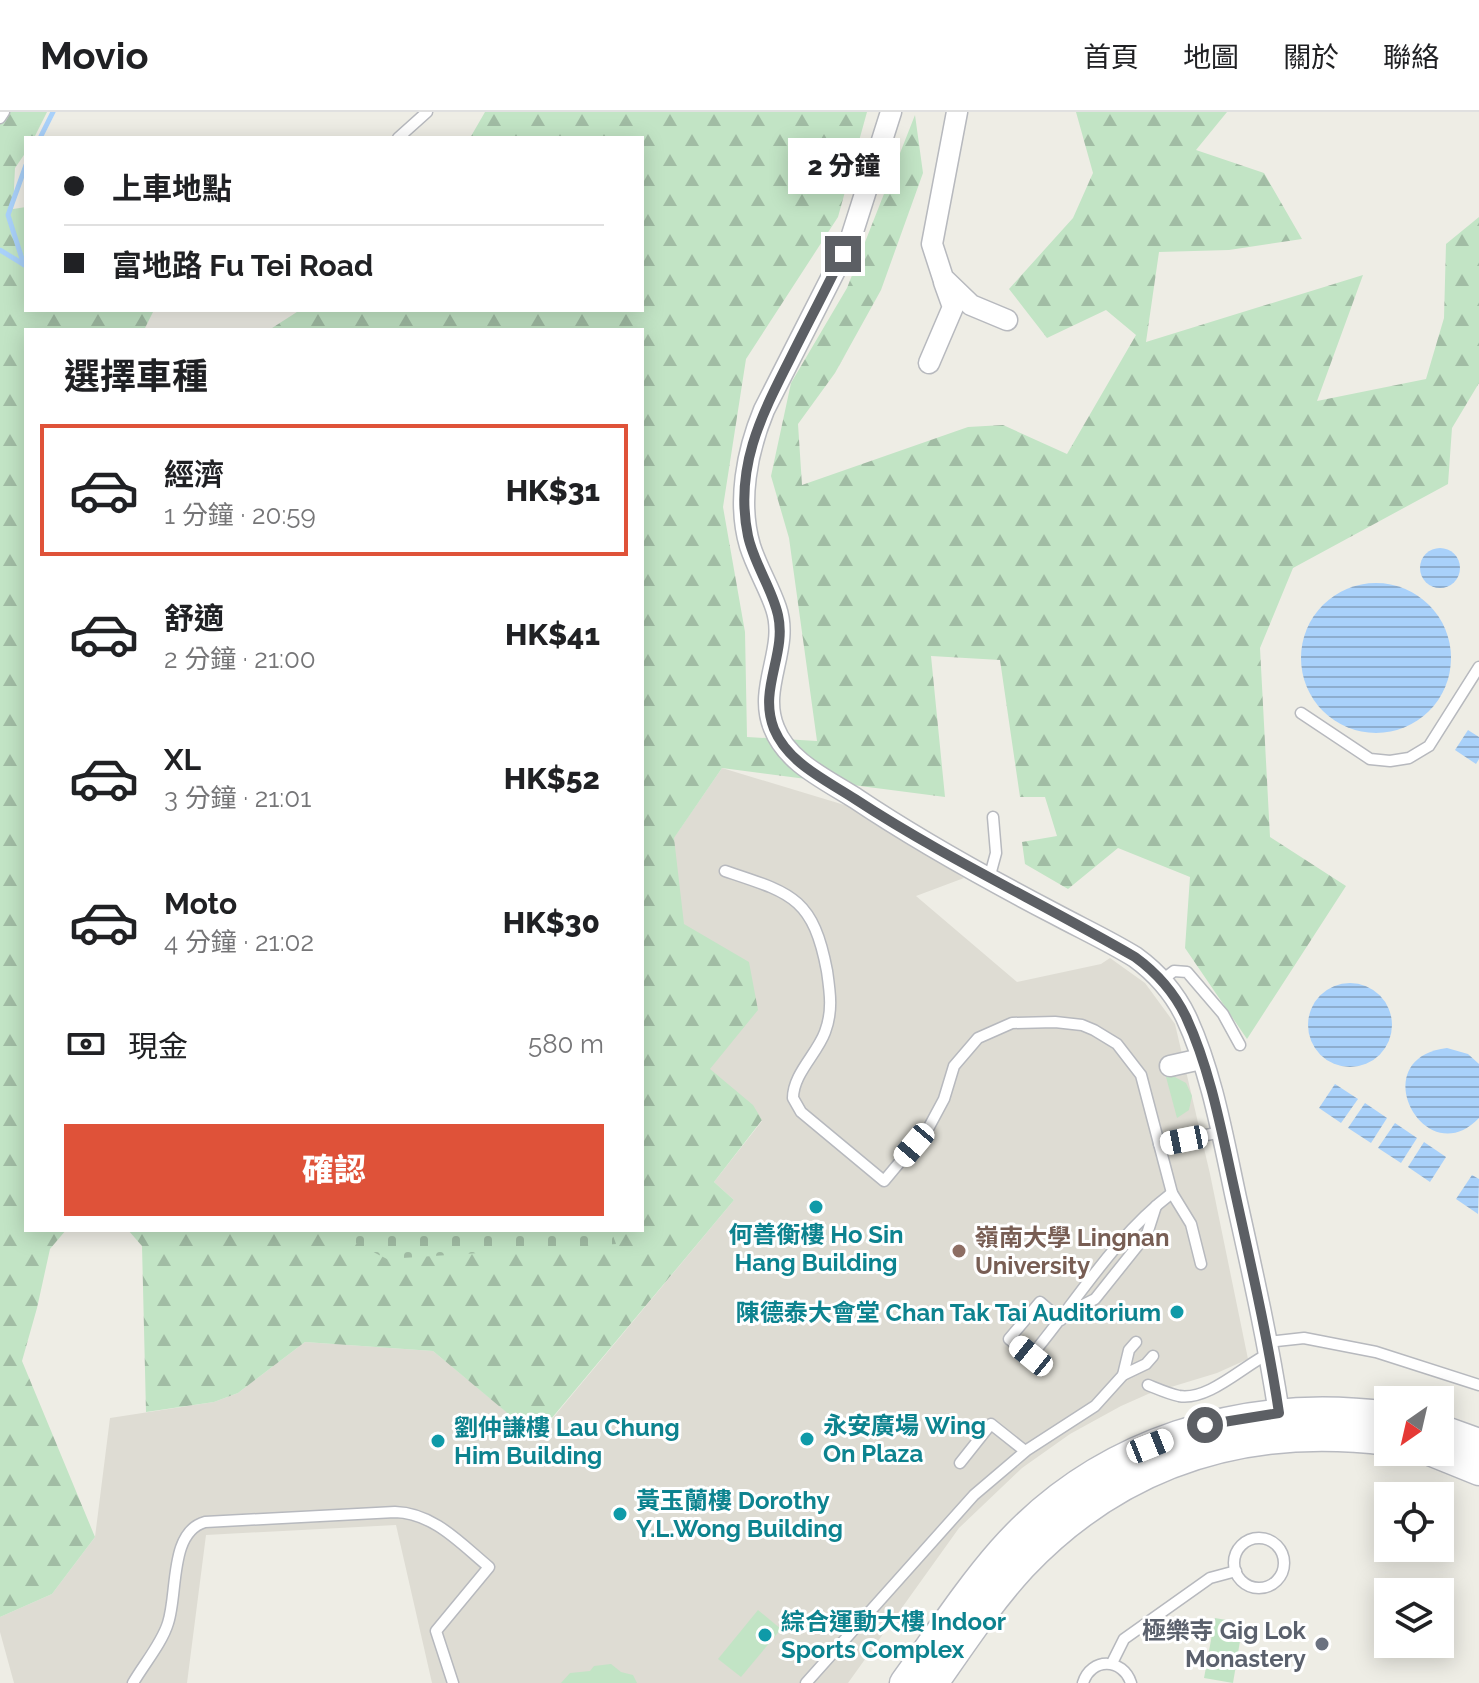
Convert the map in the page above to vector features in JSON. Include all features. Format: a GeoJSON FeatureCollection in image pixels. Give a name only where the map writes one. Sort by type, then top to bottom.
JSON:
{"type":"FeatureCollection","features":[{"type":"Feature","properties":{"kind":"main road"},"geometry":{"type":"LineString","coordinates":[[904,1683],[1003,1550],[1060,1499],[1105,1469],[1177,1435],[1228,1420],[1279,1413],[1333,1411],[1374,1415]]}},
{"type":"Feature","properties":{"kind":"main road"},"geometry":{"type":"LineString","coordinates":[[1454,1434],[1479,1443]]}},
{"type":"Feature","properties":{"kind":"main road"},"geometry":{"type":"LineString","coordinates":[[934,1683],[977,1621],[1020,1569],[1066,1526],[1118,1490],[1192,1456],[1252,1441],[1296,1436],[1374,1439]]}},
{"type":"Feature","properties":{"kind":"main road"},"geometry":{"type":"LineString","coordinates":[[1454,1461],[1479,1471]]}},
{"type":"Feature","properties":{"kind":"street"},"geometry":{"type":"LineString","coordinates":[[891,112],[850,241],[764,410],[750,450],[746,481],[748,535],[780,625],[780,642],[769,689],[774,729],[782,744],[803,765],[907,833],[1128,952],[1162,980],[1185,1015],[1222,1132],[1269,1348],[1279,1413]]}},
{"type":"Feature","properties":{"kind":"street"},"geometry":{"type":"LineString","coordinates":[[929,363],[953,307],[932,244],[932,235],[957,112]]}},
{"type":"Feature","properties":{"kind":"street"},"geometry":{"type":"LineString","coordinates":[[943,278],[971,305],[1007,320]]}},
{"type":"Feature","properties":{"kind":"street"},"geometry":{"type":"LineString","coordinates":[[1170,1066],[1201,1059]]}},
{"type":"Feature","properties":{"kind":"lane"},"geometry":{"type":"LineString","coordinates":[[0,118],[4,112]]}},
{"type":"Feature","properties":{"kind":"lane"},"geometry":{"type":"LineString","coordinates":[[400,136],[427,112]]}},
{"type":"Feature","properties":{"kind":"lane"},"geometry":{"type":"LineString","coordinates":[[1301,713],[1370,759],[1390,761],[1409,758],[1429,746],[1479,667]]}},
{"type":"Feature","properties":{"kind":"lane"},"geometry":{"type":"LineString","coordinates":[[989,879],[996,853],[993,817]]}},
{"type":"Feature","properties":{"kind":"lane"},"geometry":{"type":"LineString","coordinates":[[725,871],[784,892],[804,908],[818,930],[829,985],[830,1016],[823,1037],[796,1082],[793,1098],[801,1112],[884,1181],[935,1118],[960,1055],[978,1038],[1012,1023],[1069,1023],[1094,1030],[1117,1044],[1141,1075],[1172,1193],[1191,1224],[1201,1264]]}},
{"type":"Feature","properties":{"kind":"lane"},"geometry":{"type":"LineString","coordinates":[[1162,980],[1174,971],[1187,972],[1219,1007],[1240,1045]]}},
{"type":"Feature","properties":{"kind":"lane"},"geometry":{"type":"LineString","coordinates":[[1159,1144],[1222,1132]]}},
{"type":"Feature","properties":{"kind":"lane"},"geometry":{"type":"LineString","coordinates":[[1064,1317],[1040,1302],[1009,1339],[1031,1356],[1064,1317],[1082,1289],[1135,1224],[1172,1193]]}},
{"type":"Feature","properties":{"kind":"lane"},"geometry":{"type":"LineString","coordinates":[[1064,1317],[1095,1299],[1147,1234],[1157,1204]]}},
{"type":"Feature","properties":{"kind":"lane"},"geometry":{"type":"LineString","coordinates":[[1148,1385],[1182,1397],[1219,1387],[1269,1348],[1304,1338],[1376,1352],[1479,1385]]}},
{"type":"Feature","properties":{"kind":"lane"},"geometry":{"type":"LineString","coordinates":[[1123,1375],[1129,1350],[1136,1342]]}},
{"type":"Feature","properties":{"kind":"lane"},"geometry":{"type":"LineString","coordinates":[[806,1683],[950,1520],[999,1472],[1025,1451],[1095,1406],[1123,1375],[1146,1364],[1153,1356]]}},
{"type":"Feature","properties":{"kind":"lane"},"geometry":{"type":"LineString","coordinates":[[960,1463],[991,1424],[1025,1451]]}},
{"type":"Feature","properties":{"kind":"lane"},"geometry":{"type":"LineString","coordinates":[[133,1683],[168,1624],[182,1540],[191,1528],[205,1522],[406,1512],[434,1522],[489,1567],[436,1631],[453,1683]]}},
{"type":"Feature","properties":{"kind":"lane"},"geometry":{"type":"LineString","coordinates":[[1263,1538],[1272,1541],[1283,1553],[1281,1576],[1268,1586],[1253,1587],[1236,1571],[1236,1554],[1246,1541],[1263,1538]]}},
{"type":"Feature","properties":{"kind":"lane"},"geometry":{"type":"LineString","coordinates":[[1112,1663],[1124,1639],[1210,1578],[1236,1571]]}},
{"type":"Feature","properties":{"kind":"lane"},"geometry":{"type":"LineString","coordinates":[[1083,1683],[1096,1665],[1112,1663],[1126,1672],[1131,1683]]}},
{"type":"Feature","properties":{"kind":"shaded area","name":"嶺南大學 Lingnan University"},"geometry":{"type":"Polygon","coordinates":[[[722,768],[861,810],[964,878],[916,896],[1017,982],[1101,964],[1110,958],[1145,983],[1175,1024],[1248,1359],[1121,1406],[1070,1434],[1022,1468],[959,1528],[848,1683],[432,1683],[396,1525],[206,1535],[187,1683],[14,1683],[0,1632],[0,1617],[52,1594],[95,1537],[110,1418],[214,1402],[238,1393],[305,1342],[433,1351],[537,1437],[734,1200],[714,1182],[762,1121],[644,1050],[644,881],[722,768]]]}},
{"type":"Feature","properties":{"kind":"green space"},"geometry":{"type":"Polygon","coordinates":[[[0,112],[47,112],[35,136],[24,136],[24,155],[15,168],[13,209],[24,207],[24,312],[153,312],[145,328],[24,328],[24,1232],[64,1232],[50,1249],[22,1361],[95,1537],[52,1594],[0,1617],[0,112]]]}},
{"type":"Feature","properties":{"kind":"green space"},"geometry":{"type":"Polygon","coordinates":[[[485,112],[867,112],[838,217],[746,359],[723,507],[745,632],[747,737],[817,741],[789,538],[771,476],[791,383],[847,288],[915,115],[923,173],[881,290],[835,373],[798,424],[802,485],[968,427],[1003,425],[1067,454],[1136,335],[1106,310],[1047,338],[1009,289],[1073,218],[1093,173],[1076,112],[1227,112],[1196,150],[1264,173],[1302,239],[1229,250],[1159,252],[1146,342],[1363,275],[1317,401],[1426,379],[1444,318],[1446,244],[1479,217],[1479,383],[1452,428],[1448,484],[1293,568],[1260,648],[1270,837],[1346,886],[1247,1039],[1185,948],[1190,877],[1118,848],[1068,889],[1025,864],[1022,842],[1057,836],[1045,797],[1020,797],[1000,660],[931,656],[945,797],[722,768],[674,838],[684,924],[749,962],[758,1010],[710,1069],[753,1105],[762,1120],[714,1182],[734,1200],[536,1437],[433,1351],[305,1342],[238,1393],[214,1402],[146,1412],[142,1246],[130,1232],[644,1232],[644,328],[272,328],[297,312],[644,312],[644,136],[471,136],[485,112]]]}},
{"type":"Feature","properties":{"kind":"green space"},"geometry":{"type":"Polygon","coordinates":[[[1173,1076],[1186,1083],[1192,1096],[1189,1110],[1177,1118],[1166,1077],[1173,1076]]]}},
{"type":"Feature","properties":{"kind":"green space"},"geometry":{"type":"Polygon","coordinates":[[[334,1232],[612,1232],[616,1244],[387,1259],[334,1232]]]}},
{"type":"Feature","properties":{"kind":"green space"},"geometry":{"type":"Polygon","coordinates":[[[758,1610],[781,1629],[741,1677],[718,1659],[758,1610]]]}},
{"type":"Feature","properties":{"kind":"green space"},"geometry":{"type":"Polygon","coordinates":[[[1215,1618],[1243,1623],[1233,1683],[1204,1678],[1215,1618]]]}},
{"type":"Feature","properties":{"kind":"green space"},"geometry":{"type":"Polygon","coordinates":[[[611,1664],[621,1672],[633,1675],[637,1683],[561,1683],[570,1673],[611,1664]]]}},
{"type":"Feature","properties":{"kind":"water"},"geometry":{"type":"Polygon","coordinates":[[[1440,548],[1454,554],[1460,568],[1454,582],[1440,588],[1426,582],[1420,568],[1426,554],[1440,548]]]}},
{"type":"Feature","properties":{"kind":"water"},"geometry":{"type":"Polygon","coordinates":[[[1376,583],[1405,589],[1429,605],[1445,629],[1451,658],[1445,687],[1429,711],[1405,727],[1376,733],[1347,727],[1323,711],[1307,687],[1301,658],[1307,629],[1323,605],[1347,589],[1376,583]]]}},
{"type":"Feature","properties":{"kind":"water"},"geometry":{"type":"Polygon","coordinates":[[[1468,730],[1479,737],[1479,759],[1476,764],[1455,750],[1468,730]]]}},
{"type":"Feature","properties":{"kind":"water"},"geometry":{"type":"Polygon","coordinates":[[[1350,983],[1366,986],[1380,995],[1389,1009],[1392,1025],[1389,1041],[1380,1055],[1366,1064],[1350,1067],[1334,1064],[1320,1055],[1311,1041],[1308,1025],[1311,1009],[1320,995],[1334,986],[1350,983]]]}},
{"type":"Feature","properties":{"kind":"water"},"geometry":{"type":"Polygon","coordinates":[[[1447,1048],[1468,1054],[1479,1064],[1479,1118],[1459,1132],[1439,1133],[1423,1124],[1411,1108],[1406,1090],[1409,1071],[1422,1056],[1447,1048]]]}},
{"type":"Feature","properties":{"kind":"water"},"geometry":{"type":"Polygon","coordinates":[[[1335,1084],[1358,1099],[1341,1123],[1319,1108],[1335,1084]]]}},
{"type":"Feature","properties":{"kind":"water"},"geometry":{"type":"Polygon","coordinates":[[[1365,1103],[1387,1118],[1371,1143],[1348,1128],[1365,1103]]]}},
{"type":"Feature","properties":{"kind":"water"},"geometry":{"type":"Polygon","coordinates":[[[1395,1123],[1417,1138],[1401,1163],[1378,1148],[1395,1123]]]}},
{"type":"Feature","properties":{"kind":"water"},"geometry":{"type":"Polygon","coordinates":[[[1424,1142],[1446,1157],[1430,1182],[1408,1167],[1424,1142]]]}},
{"type":"Feature","properties":{"kind":"water"},"geometry":{"type":"Polygon","coordinates":[[[1472,1175],[1479,1179],[1478,1214],[1456,1199],[1472,1175]]]}},
{"type":"Feature","properties":{"kind":"waterway"},"geometry":{"type":"LineString","coordinates":[[41,136],[53,112]]}},
{"type":"Feature","properties":{"kind":"waterway"},"geometry":{"type":"LineString","coordinates":[[24,171],[8,215],[24,265]]}},
{"type":"Feature","properties":{"kind":"waterway"},"geometry":{"type":"LineString","coordinates":[[0,250],[23,264]]}},
{"type":"Feature","properties":{"kind":"place","name":"何善衡樓 Ho Sin Hang Building"},"geometry":{"type":"Point","coordinates":[816,1207]}},
{"type":"Feature","properties":{"kind":"place","name":"嶺南大學 Lingnan University"},"geometry":{"type":"Point","coordinates":[959,1251]}},
{"type":"Feature","properties":{"kind":"place","name":"陳德泰大會堂 Chan Tak Tai Auditorium"},"geometry":{"type":"Point","coordinates":[1177,1312]}},
{"type":"Feature","properties":{"kind":"place","name":"永安廣場 Wing On Plaza"},"geometry":{"type":"Point","coordinates":[807,1439]}},
{"type":"Feature","properties":{"kind":"place","name":"劉仲謙樓 Lau Chung Him Building"},"geometry":{"type":"Point","coordinates":[438,1441]}},
{"type":"Feature","properties":{"kind":"place","name":"黃玉蘭樓 Dorothy Y.L.Wong Building"},"geometry":{"type":"Point","coordinates":[620,1514]}},
{"type":"Feature","properties":{"kind":"place","name":"綜合運動大樓 Indoor Sports Complex"},"geometry":{"type":"Point","coordinates":[765,1635]}},
{"type":"Feature","properties":{"kind":"place","name":"極樂寺 Gig Lok Monastery"},"geometry":{"type":"Point","coordinates":[1322,1644]}},
{"type":"Feature","properties":{"kind":"route"},"geometry":{"type":"LineString","coordinates":[[843,254],[764,410],[747,464],[745,511],[748,535],[780,625],[780,642],[769,689],[774,729],[782,744],[803,765],[933,849],[1135,957],[1162,980],[1175,998],[1192,1032],[1222,1132],[1270,1353],[1279,1413],[1205,1425]]}}]}
